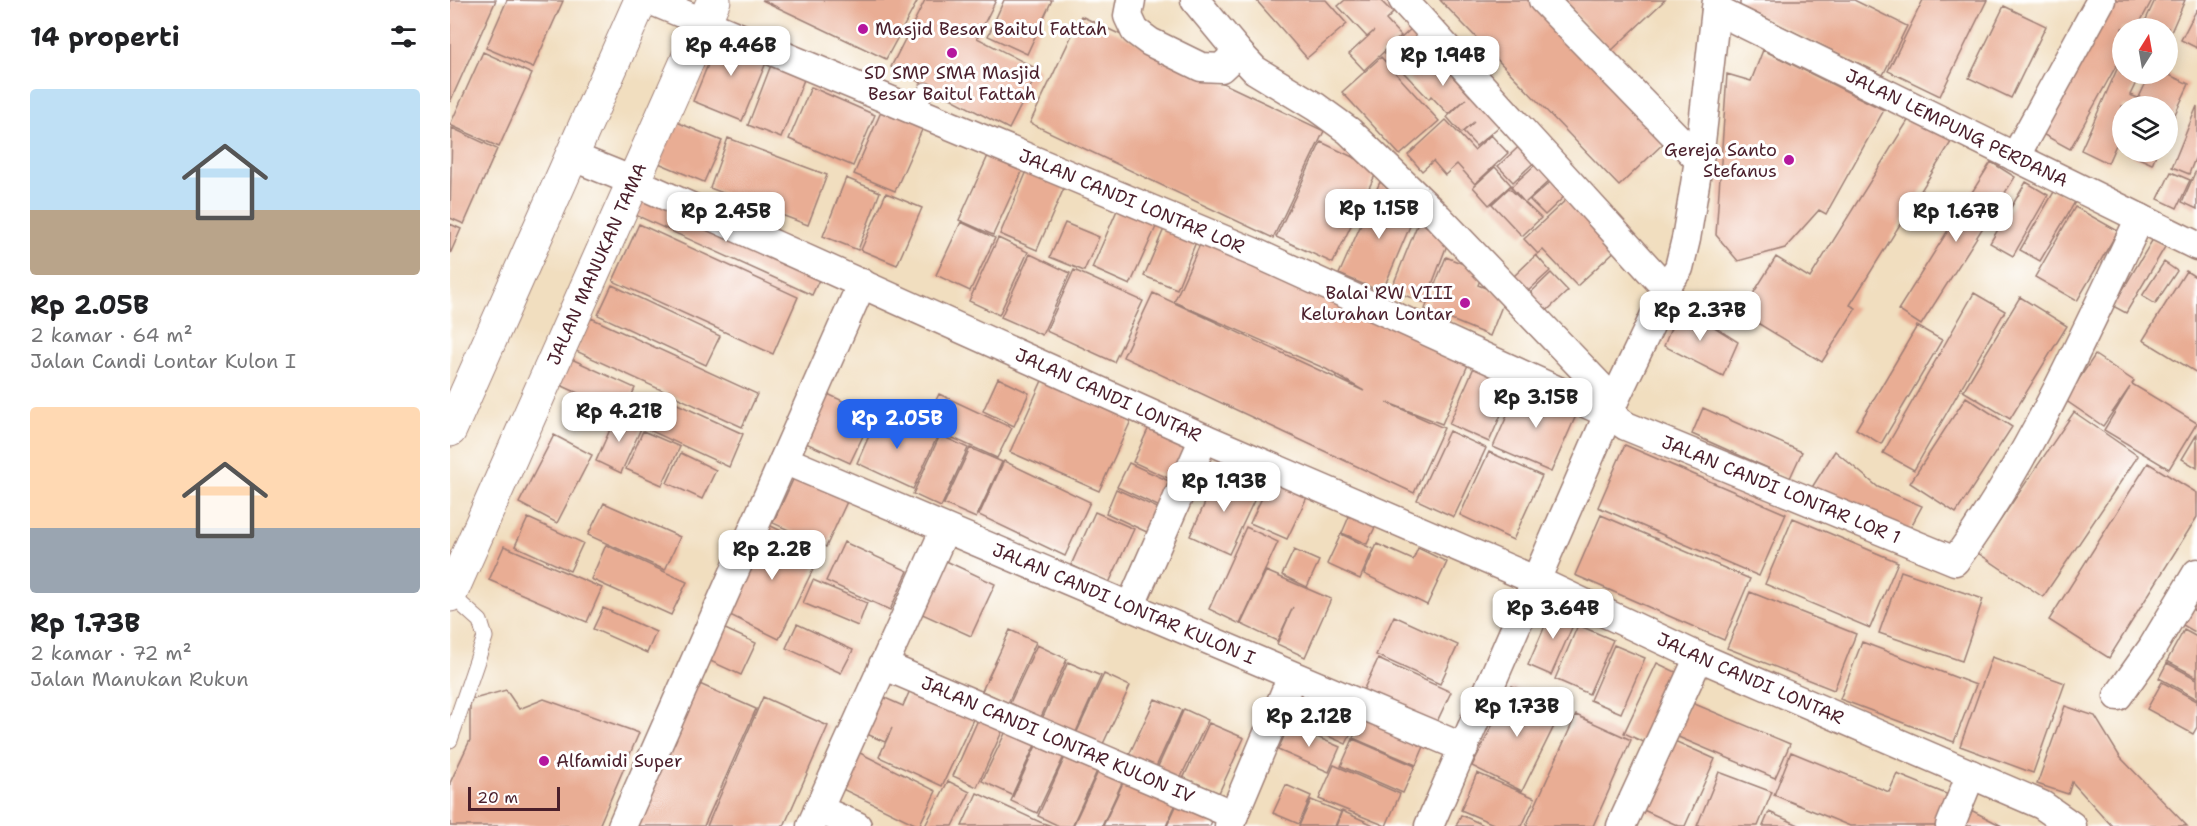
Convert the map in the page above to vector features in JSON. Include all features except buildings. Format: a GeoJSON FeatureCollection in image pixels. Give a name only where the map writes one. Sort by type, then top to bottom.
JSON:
{"type":"FeatureCollection","features":[{"type":"Feature","properties":{"kind":"street"},"geometry":{"type":"LineString","coordinates":[[450,430],[641,0]]}},
{"type":"Feature","properties":{"kind":"street","name":"JALAN CANDI LONTAR LOR"},"geometry":{"type":"LineString","coordinates":[[650,0],[709,11],[921,101],[1258,254],[1612,408]]}},
{"type":"Feature","properties":{"kind":"street"},"geometry":{"type":"LineString","coordinates":[[1131,0],[1128,16],[1135,31],[1178,57],[1202,67],[1221,68],[1238,52]]}},
{"type":"Feature","properties":{"kind":"street"},"geometry":{"type":"LineString","coordinates":[[1195,0],[1238,52],[1262,75],[1316,107],[1349,131],[1438,217],[1612,408]]}},
{"type":"Feature","properties":{"kind":"street"},"geometry":{"type":"LineString","coordinates":[[1403,0],[1665,287]]}},
{"type":"Feature","properties":{"kind":"street"},"geometry":{"type":"LineString","coordinates":[[1544,0],[1699,160]]}},
{"type":"Feature","properties":{"kind":"street"},"geometry":{"type":"LineString","coordinates":[[2015,157],[2101,0]]}},
{"type":"Feature","properties":{"kind":"street"},"geometry":{"type":"LineString","coordinates":[[1429,826],[1612,408],[1664,296],[1665,287],[1679,268],[1699,160],[1717,5]]}},
{"type":"Feature","properties":{"kind":"street","name":"JALAN LEMPUNG PERDANA"},"geometry":{"type":"LineString","coordinates":[[1717,5],[2015,157],[2197,246]]}},
{"type":"Feature","properties":{"kind":"street","name":"JALAN MANUKAN TAMA"},"geometry":{"type":"LineString","coordinates":[[450,595],[709,11]]}},
{"type":"Feature","properties":{"kind":"street","name":"JALAN CANDI LONTAR"},"geometry":{"type":"LineString","coordinates":[[571,156],[633,181],[862,283],[1204,438],[1538,580],[1699,657],[2042,805],[2072,826]]}},
{"type":"Feature","properties":{"kind":"street","name":"JALAN CANDI LONTAR LOR 1"},"geometry":{"type":"LineString","coordinates":[[1612,408],[1626,426],[1955,561],[1996,502],[2068,368],[2140,218]]}},
{"type":"Feature","properties":{"kind":"street"},"geometry":{"type":"LineString","coordinates":[[622,826],[862,283]]}},
{"type":"Feature","properties":{"kind":"street"},"geometry":{"type":"LineString","coordinates":[[1130,607],[1204,438]]}},
{"type":"Feature","properties":{"kind":"street","name":"JALAN CANDI LONTAR KULON I"},"geometry":{"type":"LineString","coordinates":[[784,460],[1464,748]]}},
{"type":"Feature","properties":{"kind":"street"},"geometry":{"type":"LineString","coordinates":[[857,826],[814,818],[945,529]]}},
{"type":"Feature","properties":{"kind":"street"},"geometry":{"type":"LineString","coordinates":[[2118,696],[2152,648],[2197,573]]}},
{"type":"Feature","properties":{"kind":"street"},"geometry":{"type":"LineString","coordinates":[[1623,825],[1699,657]]}},
{"type":"Feature","properties":{"kind":"street","name":"JALAN CANDI LONTAR KULON IV"},"geometry":{"type":"LineString","coordinates":[[883,665],[1231,820]]}},
{"type":"Feature","properties":{"kind":"street"},"geometry":{"type":"LineString","coordinates":[[1231,820],[1292,676]]}},
{"type":"Feature","properties":{"kind":"street"},"geometry":{"type":"LineString","coordinates":[[1950,826],[1971,774]]}},
{"type":"Feature","properties":{"kind":"lane"},"geometry":{"type":"LineString","coordinates":[[450,595],[480,621],[485,637],[450,740]]}},
{"type":"Feature","properties":{"kind":"place","name":"Masjid Besar Baitul Fattah"},"geometry":{"type":"Point","coordinates":[863,29]}},
{"type":"Feature","properties":{"kind":"place","name":"SD SMP SMA Masjid Besar Baitul Fattah"},"geometry":{"type":"Point","coordinates":[952,53]}},
{"type":"Feature","properties":{"kind":"place","name":"Gereja Santo Stefanus"},"geometry":{"type":"Point","coordinates":[1789,160]}},
{"type":"Feature","properties":{"kind":"place","name":"Balai RW VIII Kelurahan Lontar"},"geometry":{"type":"Point","coordinates":[1465,303]}},
{"type":"Feature","properties":{"kind":"place","name":"Alfamidi Super"},"geometry":{"type":"Point","coordinates":[544,761]}}]}
